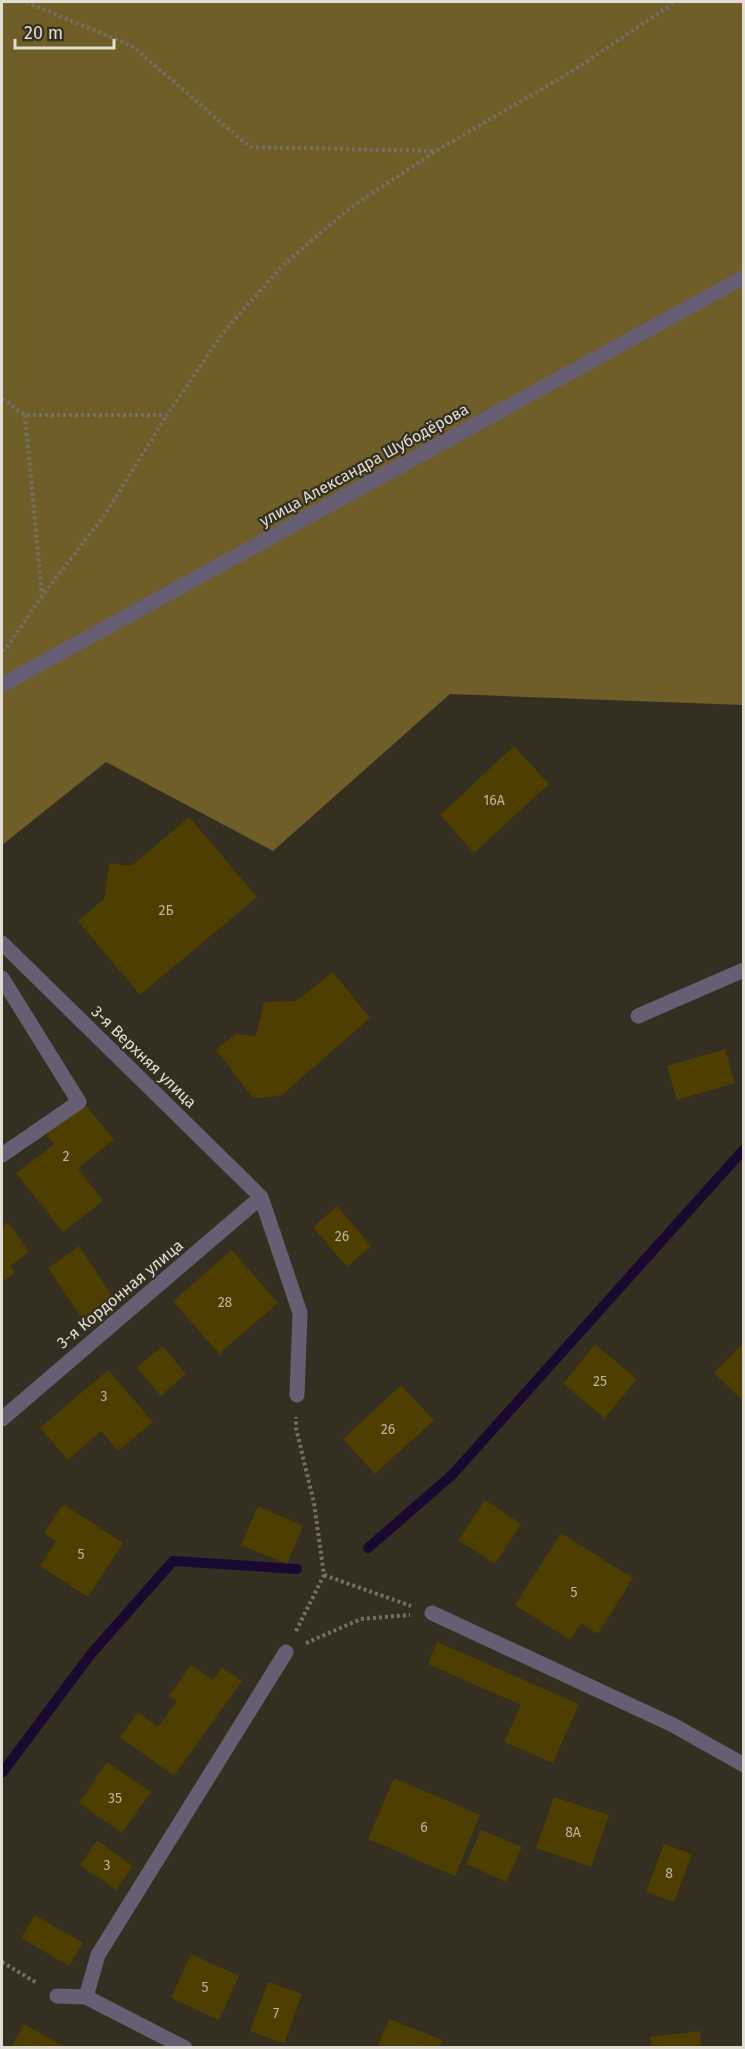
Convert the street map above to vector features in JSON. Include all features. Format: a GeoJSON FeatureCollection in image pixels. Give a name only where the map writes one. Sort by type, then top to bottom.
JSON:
{"type":"FeatureCollection","features":[{"type":"Feature","properties":{"kind":"street","name":"улица Александра Шубодёрова"},"geometry":{"type":"LineString","coordinates":[[2,685],[744,277]]}},
{"type":"Feature","properties":{"kind":"street","name":"3-я Верхняя улица"},"geometry":{"type":"LineString","coordinates":[[2,944],[261,1197]]}},
{"type":"Feature","properties":{"kind":"street"},"geometry":{"type":"LineString","coordinates":[[638,1016],[744,970]]}},
{"type":"Feature","properties":{"kind":"street"},"geometry":{"type":"LineString","coordinates":[[2,978],[79,1101],[2,1155]]}},
{"type":"Feature","properties":{"kind":"street"},"geometry":{"type":"LineString","coordinates":[[261,1197],[300,1313],[297,1395]]}},
{"type":"Feature","properties":{"kind":"street","name":"3-я Кордонная улица"},"geometry":{"type":"LineString","coordinates":[[2,1419],[261,1197]]}},
{"type":"Feature","properties":{"kind":"street"},"geometry":{"type":"LineString","coordinates":[[432,1613],[673,1725],[744,1765]]}},
{"type":"Feature","properties":{"kind":"street"},"geometry":{"type":"LineString","coordinates":[[86,1997],[98,1955],[286,1652]]}},
{"type":"Feature","properties":{"kind":"street"},"geometry":{"type":"LineString","coordinates":[[57,1996],[86,1997],[185,2048]]}},
{"type":"Feature","properties":{"kind":"path"},"geometry":{"type":"LineString","coordinates":[[26,2],[132,46],[250,147],[436,151]]}},
{"type":"Feature","properties":{"kind":"path"},"geometry":{"type":"LineString","coordinates":[[2,651],[106,513],[167,415],[222,334],[282,266],[351,207],[436,151],[574,70],[675,2]]}},
{"type":"Feature","properties":{"kind":"path"},"geometry":{"type":"LineString","coordinates":[[2,399],[25,416],[167,415]]}},
{"type":"Feature","properties":{"kind":"path"},"geometry":{"type":"LineString","coordinates":[[25,416],[42,596]]}},
{"type":"Feature","properties":{"kind":"path"},"geometry":{"type":"LineString","coordinates":[[286,1652],[324,1575],[314,1503],[296,1428]]}},
{"type":"Feature","properties":{"kind":"path"},"geometry":{"type":"LineString","coordinates":[[324,1575],[432,1613]]}},
{"type":"Feature","properties":{"kind":"path"},"geometry":{"type":"LineString","coordinates":[[286,1652],[361,1618],[432,1613]]}},
{"type":"Feature","properties":{"kind":"path"},"geometry":{"type":"LineString","coordinates":[[2,1962],[40,1985]]}},
{"type":"Feature","properties":{"kind":"shaded area"},"geometry":{"type":"Polygon","coordinates":[[[2,2],[743,2],[743,705],[450,694],[273,851],[106,762],[2,845],[2,2]]]}},
{"type":"Feature","properties":{"kind":"building"},"geometry":{"type":"Polygon","coordinates":[[[514,746],[549,784],[474,853],[440,815],[514,746]]]}},
{"type":"Feature","properties":{"kind":"building"},"geometry":{"type":"Polygon","coordinates":[[[189,817],[257,897],[140,995],[78,921],[104,899],[109,863],[131,866],[189,817]]]}},
{"type":"Feature","properties":{"kind":"building"},"geometry":{"type":"Polygon","coordinates":[[[333,972],[370,1018],[282,1095],[254,1099],[216,1050],[236,1034],[256,1036],[264,1002],[296,1001],[333,972]]]}},
{"type":"Feature","properties":{"kind":"building"},"geometry":{"type":"Polygon","coordinates":[[[725,1049],[735,1083],[677,1100],[667,1066],[725,1049]]]}},
{"type":"Feature","properties":{"kind":"building"},"geometry":{"type":"Polygon","coordinates":[[[85,1104],[114,1140],[78,1168],[103,1201],[63,1232],[16,1173],[54,1144],[46,1134],[85,1104]]]}},
{"type":"Feature","properties":{"kind":"building"},"geometry":{"type":"Polygon","coordinates":[[[337,1206],[371,1246],[347,1267],[313,1227],[337,1206]]]}},
{"type":"Feature","properties":{"kind":"building"},"geometry":{"type":"Polygon","coordinates":[[[8,1222],[29,1252],[10,1266],[15,1273],[2,1282],[2,1227],[8,1222]]]}},
{"type":"Feature","properties":{"kind":"building"},"geometry":{"type":"Polygon","coordinates":[[[79,1246],[117,1303],[86,1324],[48,1268],[79,1246]]]}},
{"type":"Feature","properties":{"kind":"building"},"geometry":{"type":"Polygon","coordinates":[[[232,1250],[278,1303],[219,1354],[173,1301],[232,1250]]]}},
{"type":"Feature","properties":{"kind":"building"},"geometry":{"type":"Polygon","coordinates":[[[744,1343],[744,1402],[714,1373],[744,1343]]]}},
{"type":"Feature","properties":{"kind":"building"},"geometry":{"type":"Polygon","coordinates":[[[595,1344],[637,1379],[605,1418],[563,1384],[595,1344]]]}},
{"type":"Feature","properties":{"kind":"building"},"geometry":{"type":"Polygon","coordinates":[[[162,1346],[186,1374],[161,1396],[137,1368],[162,1346]]]}},
{"type":"Feature","properties":{"kind":"building"},"geometry":{"type":"Polygon","coordinates":[[[108,1370],[153,1422],[118,1451],[101,1431],[68,1460],[40,1428],[108,1370]]]}},
{"type":"Feature","properties":{"kind":"building"},"geometry":{"type":"Polygon","coordinates":[[[401,1385],[434,1420],[375,1474],[343,1439],[401,1385]]]}},
{"type":"Feature","properties":{"kind":"building"},"geometry":{"type":"Polygon","coordinates":[[[485,1500],[521,1524],[495,1564],[458,1540],[485,1500]]]}},
{"type":"Feature","properties":{"kind":"building"},"geometry":{"type":"Polygon","coordinates":[[[63,1504],[123,1543],[88,1597],[40,1566],[56,1541],[44,1533],[63,1504]]]}},
{"type":"Feature","properties":{"kind":"building"},"geometry":{"type":"Polygon","coordinates":[[[258,1506],[303,1526],[287,1564],[241,1545],[258,1506]]]}},
{"type":"Feature","properties":{"kind":"building"},"geometry":{"type":"Polygon","coordinates":[[[561,1533],[633,1578],[598,1634],[581,1623],[570,1640],[515,1605],[561,1533]]]}},
{"type":"Feature","properties":{"kind":"building"},"geometry":{"type":"Polygon","coordinates":[[[437,1642],[579,1704],[553,1763],[504,1742],[521,1705],[428,1664],[437,1642]]]}},
{"type":"Feature","properties":{"kind":"building"},"geometry":{"type":"Polygon","coordinates":[[[191,1665],[213,1680],[222,1667],[242,1681],[174,1776],[120,1737],[138,1712],[158,1727],[177,1701],[169,1696],[191,1665]]]}},
{"type":"Feature","properties":{"kind":"building"},"geometry":{"type":"Polygon","coordinates":[[[107,1762],[151,1792],[122,1833],[79,1803],[107,1762]]]}},
{"type":"Feature","properties":{"kind":"building"},"geometry":{"type":"Polygon","coordinates":[[[394,1778],[480,1815],[455,1876],[368,1839],[394,1778]]]}},
{"type":"Feature","properties":{"kind":"building"},"geometry":{"type":"Polygon","coordinates":[[[554,1797],[609,1815],[591,1867],[536,1848],[554,1797]]]}},
{"type":"Feature","properties":{"kind":"building"},"geometry":{"type":"Polygon","coordinates":[[[481,1830],[522,1847],[506,1882],[466,1864],[481,1830]]]}},
{"type":"Feature","properties":{"kind":"building"},"geometry":{"type":"Polygon","coordinates":[[[97,1840],[133,1866],[116,1890],[80,1865],[97,1840]]]}},
{"type":"Feature","properties":{"kind":"building"},"geometry":{"type":"Polygon","coordinates":[[[664,1844],[692,1854],[674,1902],[646,1892],[664,1844]]]}},
{"type":"Feature","properties":{"kind":"building"},"geometry":{"type":"Polygon","coordinates":[[[35,1915],[83,1943],[69,1966],[21,1938],[35,1915]]]}},
{"type":"Feature","properties":{"kind":"building"},"geometry":{"type":"Polygon","coordinates":[[[191,1954],[239,1976],[219,2020],[171,1998],[191,1954]]]}},
{"type":"Feature","properties":{"kind":"building"},"geometry":{"type":"Polygon","coordinates":[[[268,1982],[302,1994],[284,2044],[250,2031],[268,1982]]]}},
{"type":"Feature","properties":{"kind":"building"},"geometry":{"type":"Polygon","coordinates":[[[389,2019],[442,2040],[439,2048],[377,2048],[389,2019]]]}},
{"type":"Feature","properties":{"kind":"building"},"geometry":{"type":"Polygon","coordinates":[[[24,2024],[66,2048],[11,2048],[24,2024]]]}},
{"type":"Feature","properties":{"kind":"building"},"geometry":{"type":"Polygon","coordinates":[[[700,2031],[702,2048],[652,2048],[650,2037],[700,2031]]]}},
{"type":"Feature","properties":{"kind":"waterway"},"geometry":{"type":"LineString","coordinates":[[368,1548],[452,1475],[744,1149]]}},
{"type":"Feature","properties":{"kind":"waterway"},"geometry":{"type":"LineString","coordinates":[[2,1773],[91,1654],[173,1561],[297,1569]]}}]}
